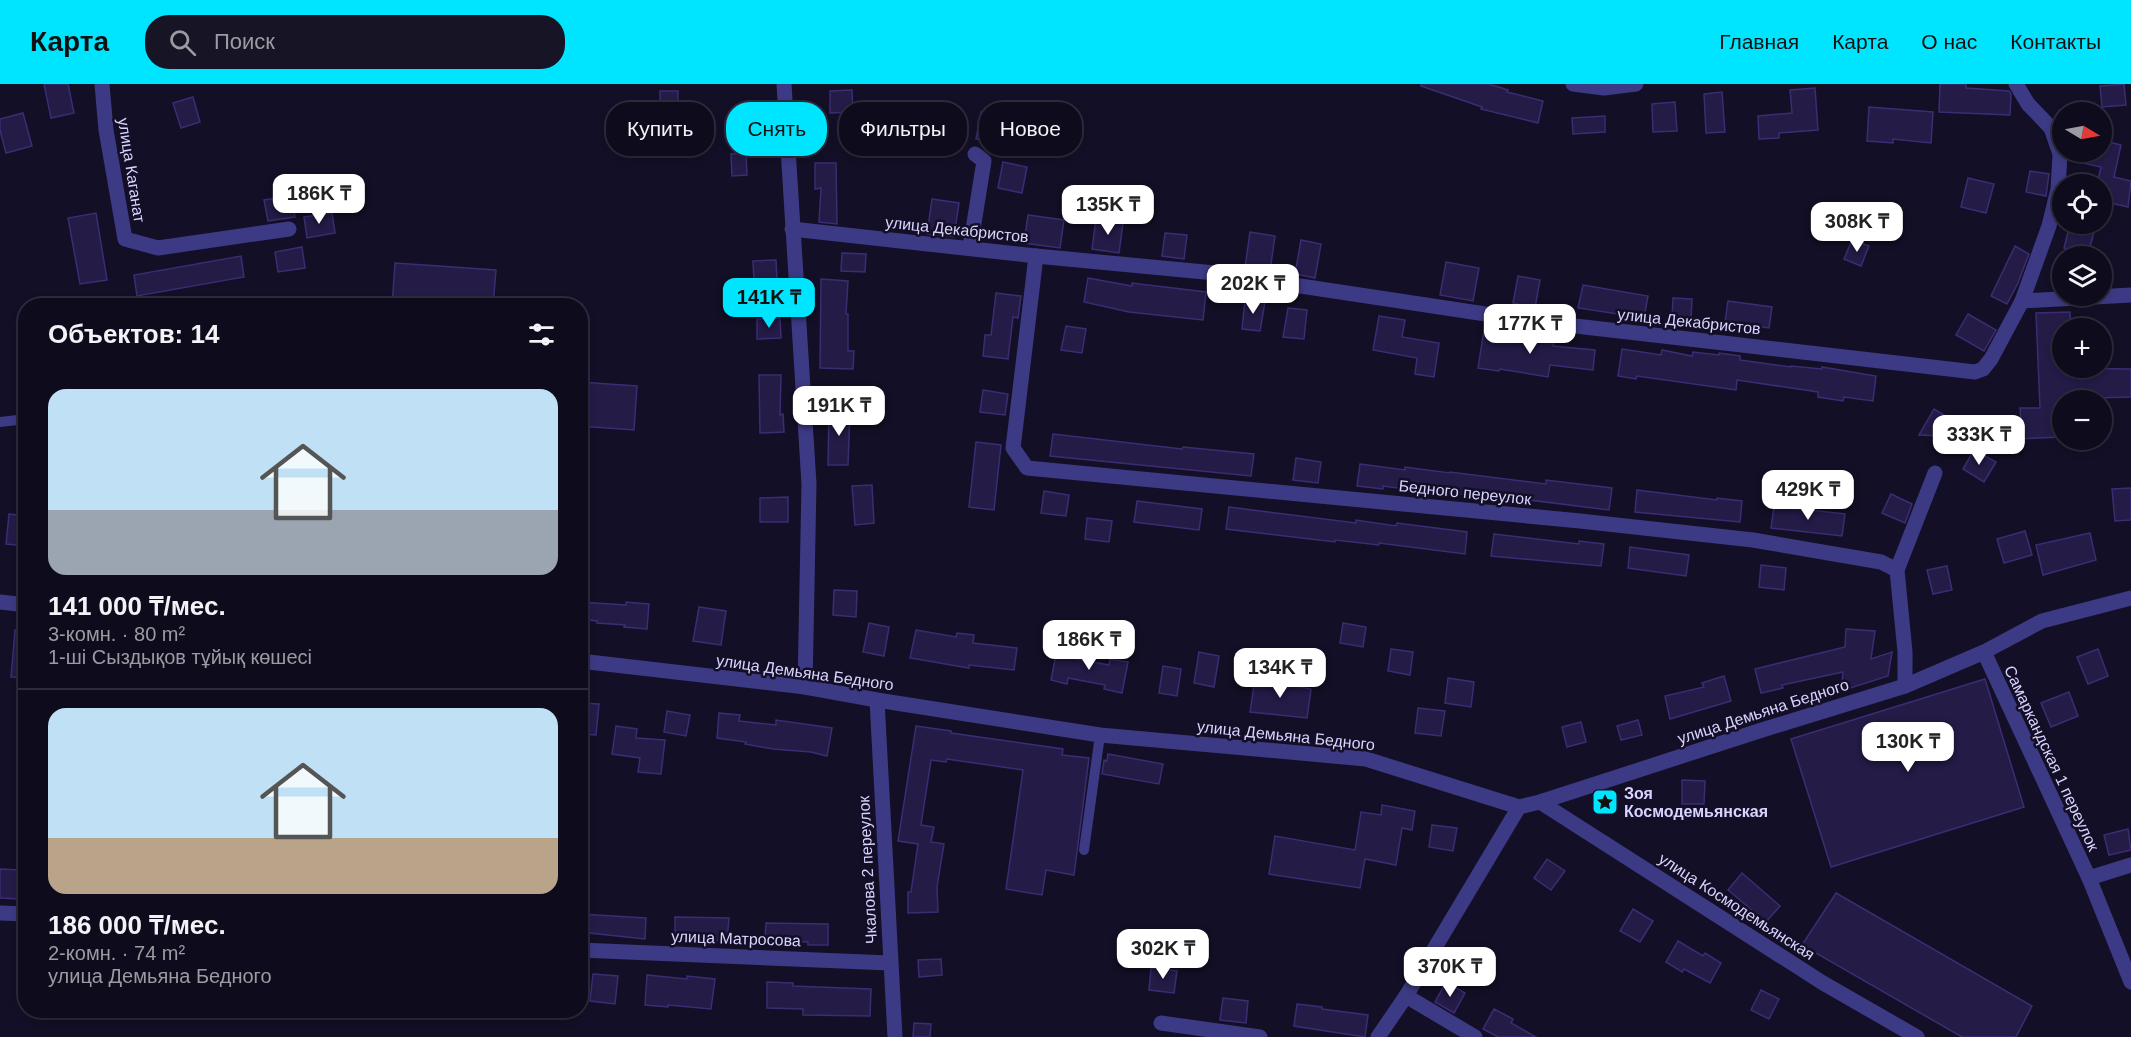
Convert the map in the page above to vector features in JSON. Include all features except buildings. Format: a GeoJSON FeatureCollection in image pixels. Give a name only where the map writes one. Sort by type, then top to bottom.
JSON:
{"type":"FeatureCollection","features":[{"type":"Feature","properties":{"kind":"street","name":"улица Каганат"},"geometry":{"type":"LineString","coordinates":[[102,84],[106,130],[125,239],[158,248],[289,229]]}},
{"type":"Feature","properties":{"kind":"street"},"geometry":{"type":"LineString","coordinates":[[784,84],[809,484],[805,687]]}},
{"type":"Feature","properties":{"kind":"street"},"geometry":{"type":"LineString","coordinates":[[1573,84],[1604,88],[1636,84]]}},
{"type":"Feature","properties":{"kind":"street"},"geometry":{"type":"LineString","coordinates":[[2016,84],[2028,104],[2051,128],[2060,154],[2058,189],[2049,226],[2022,301],[2131,295]]}},
{"type":"Feature","properties":{"kind":"street"},"geometry":{"type":"LineString","coordinates":[[970,248],[984,161],[975,154]]}},
{"type":"Feature","properties":{"kind":"street","name":"улица Декабристов"},"geometry":{"type":"LineString","coordinates":[[792,229],[1215,273],[1532,321],[1974,372],[1983,369],[1991,359],[2022,301]]}},
{"type":"Feature","properties":{"kind":"street","name":"Бедного переулок"},"geometry":{"type":"LineString","coordinates":[[1036,256],[1013,448],[1027,468],[1753,540],[1881,562],[1897,570]]}},
{"type":"Feature","properties":{"kind":"street"},"geometry":{"type":"LineString","coordinates":[[1905,686],[1905,652],[1897,570],[1935,473]]}},
{"type":"Feature","properties":{"kind":"street","name":"улица Демьяна Бедного"},"geometry":{"type":"LineString","coordinates":[[588,662],[805,687],[1100,735],[1366,759],[1520,807],[1905,686],[1983,652],[2042,621],[2131,598]]}},
{"type":"Feature","properties":{"kind":"street"},"geometry":{"type":"LineString","coordinates":[[0,602],[18,604]]}},
{"type":"Feature","properties":{"kind":"street","name":"Самаркандская 1 переулок"},"geometry":{"type":"LineString","coordinates":[[1983,652],[2089,878],[2131,982]]}},
{"type":"Feature","properties":{"kind":"street","name":"Чкалова 2 переулок"},"geometry":{"type":"LineString","coordinates":[[877,700],[895,1037]]}},
{"type":"Feature","properties":{"kind":"street","name":"улица Космодемьянская"},"geometry":{"type":"LineString","coordinates":[[1540,802],[1823,983],[1917,1037]]}},
{"type":"Feature","properties":{"kind":"street"},"geometry":{"type":"LineString","coordinates":[[1378,1037],[1406,996],[1520,807]]}},
{"type":"Feature","properties":{"kind":"street","name":"Самаркандская 1 переулок"},"geometry":{"type":"LineString","coordinates":[[2089,878],[2131,865]]}},
{"type":"Feature","properties":{"kind":"street"},"geometry":{"type":"LineString","coordinates":[[0,913],[18,914]]}},
{"type":"Feature","properties":{"kind":"street","name":"улица Матросова"},"geometry":{"type":"LineString","coordinates":[[588,950],[890,963]]}},
{"type":"Feature","properties":{"kind":"street"},"geometry":{"type":"LineString","coordinates":[[1406,996],[1475,1037]]}},
{"type":"Feature","properties":{"kind":"street"},"geometry":{"type":"LineString","coordinates":[[1161,1023],[1260,1037]]}},
{"type":"Feature","properties":{"kind":"lane"},"geometry":{"type":"LineString","coordinates":[[0,422],[18,420]]}},
{"type":"Feature","properties":{"kind":"lane"},"geometry":{"type":"LineString","coordinates":[[1084,850],[1100,735]]}},
{"type":"Feature","properties":{"kind":"place","name":"Зоя Космодемьянская"},"geometry":{"type":"Point","coordinates":[1605,802]}}]}
